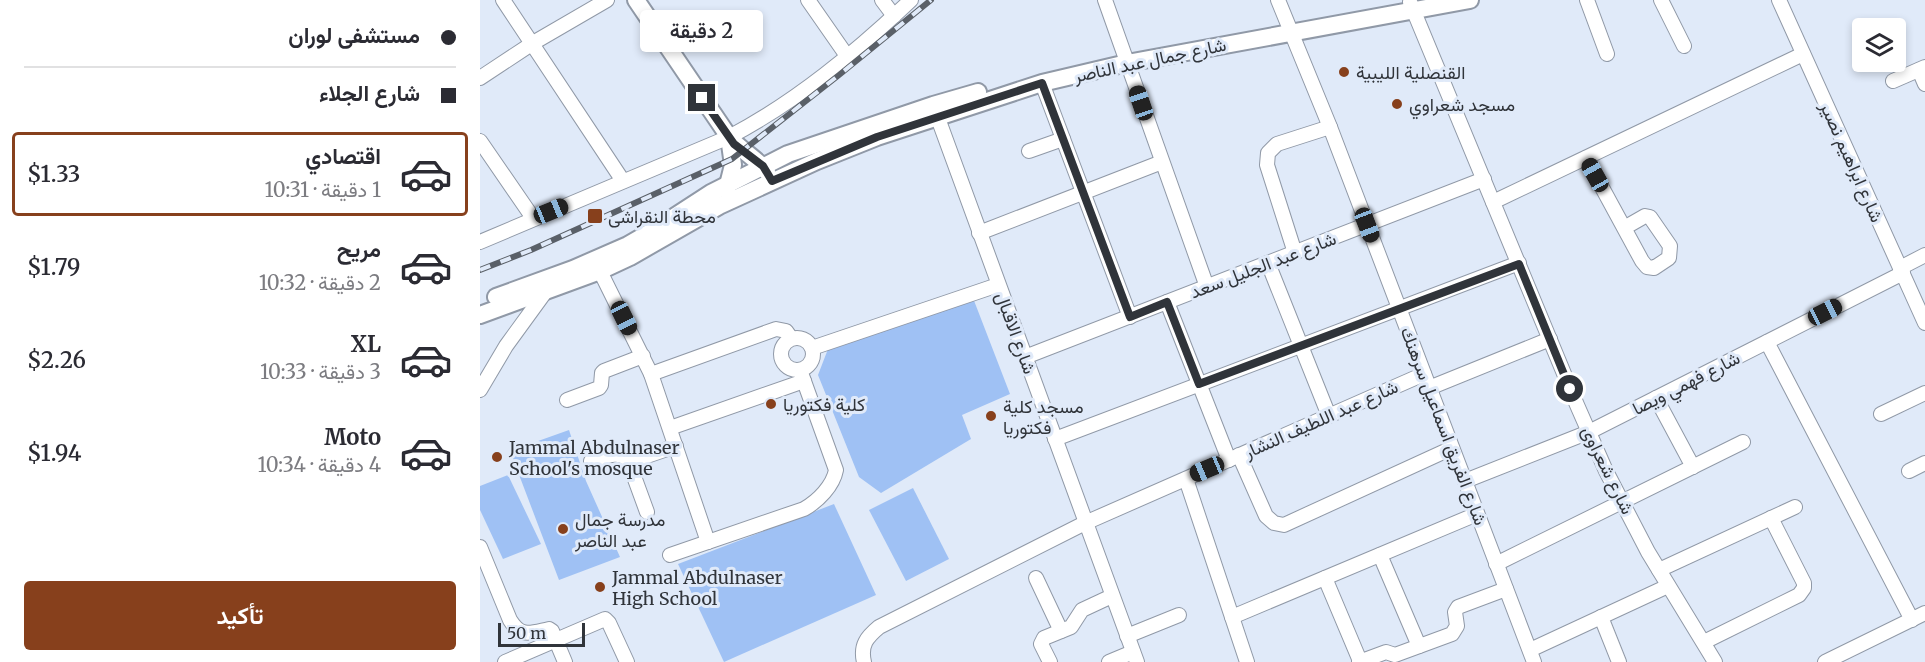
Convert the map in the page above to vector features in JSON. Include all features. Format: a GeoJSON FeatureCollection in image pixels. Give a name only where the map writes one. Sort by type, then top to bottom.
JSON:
{"type":"FeatureCollection","features":[{"type":"Feature","properties":{"kind":"main road"},"geometry":{"type":"LineString","coordinates":[[636,0],[729,137],[743,152],[763,166],[772,181]]}},
{"type":"Feature","properties":{"kind":"main road","name":"شارع جمال عبد الناصر"},"geometry":{"type":"LineString","coordinates":[[480,315],[600,272],[719,206],[935,111],[1042,74],[1415,4],[1470,0]]}},
{"type":"Feature","properties":{"kind":"main road","name":"شارع جمال عبد الناصر"},"geometry":{"type":"LineString","coordinates":[[480,304],[573,269],[628,245],[730,183],[788,154],[935,111],[1125,60]]}},
{"type":"Feature","properties":{"kind":"main road"},"geometry":{"type":"LineString","coordinates":[[719,206],[730,183],[733,165],[729,137]]}},
{"type":"Feature","properties":{"kind":"street"},"geometry":{"type":"LineString","coordinates":[[503,0],[623,181]]}},
{"type":"Feature","properties":{"kind":"street"},"geometry":{"type":"LineString","coordinates":[[480,78],[533,43],[606,0]]}},
{"type":"Feature","properties":{"kind":"street"},"geometry":{"type":"LineString","coordinates":[[808,0],[847,56]]}},
{"type":"Feature","properties":{"kind":"street"},"geometry":{"type":"LineString","coordinates":[[882,0],[894,16]]}},
{"type":"Feature","properties":{"kind":"street"},"geometry":{"type":"LineString","coordinates":[[480,242],[729,137],[764,119],[847,56],[912,0]]}},
{"type":"Feature","properties":{"kind":"street"},"geometry":{"type":"LineString","coordinates":[[1105,0],[1207,287]]}},
{"type":"Feature","properties":{"kind":"street","name":"شارع الفريق اسماعيل سرهنك"},"geometry":{"type":"LineString","coordinates":[[1278,0],[1330,127],[1532,656]]}},
{"type":"Feature","properties":{"kind":"street"},"geometry":{"type":"LineString","coordinates":[[1587,0],[1607,54]]}},
{"type":"Feature","properties":{"kind":"street"},"geometry":{"type":"LineString","coordinates":[[1661,0],[1684,45]]}},
{"type":"Feature","properties":{"kind":"street","name":"شارع ابراهيم نصير"},"geometry":{"type":"LineString","coordinates":[[1779,0],[1925,323]]}},
{"type":"Feature","properties":{"kind":"street","name":"شارع شعراوى"},"geometry":{"type":"LineString","coordinates":[[1415,4],[1484,179],[1589,432],[1622,502],[1659,570],[1715,662]]}},
{"type":"Feature","properties":{"kind":"street"},"geometry":{"type":"LineString","coordinates":[[1494,202],[1803,54]]}},
{"type":"Feature","properties":{"kind":"street"},"geometry":{"type":"LineString","coordinates":[[1893,81],[1922,68],[1925,84]]}},
{"type":"Feature","properties":{"kind":"street"},"geometry":{"type":"LineString","coordinates":[[1042,83],[1130,317]]}},
{"type":"Feature","properties":{"kind":"street","name":"شارع الاقبال"},"geometry":{"type":"LineString","coordinates":[[935,111],[1135,657]]}},
{"type":"Feature","properties":{"kind":"street"},"geometry":{"type":"LineString","coordinates":[[1295,253],[1267,165],[1268,153],[1277,144],[1330,127]]}},
{"type":"Feature","properties":{"kind":"street"},"geometry":{"type":"LineString","coordinates":[[1029,151],[1063,139]]}},
{"type":"Feature","properties":{"kind":"street"},"geometry":{"type":"LineString","coordinates":[[480,141],[533,218]]}},
{"type":"Feature","properties":{"kind":"street"},"geometry":{"type":"LineString","coordinates":[[1586,158],[1624,228]]}},
{"type":"Feature","properties":{"kind":"street"},"geometry":{"type":"LineString","coordinates":[[979,233],[1162,162]]}},
{"type":"Feature","properties":{"kind":"street","name":"شارع عبد الجليل سعد"},"geometry":{"type":"LineString","coordinates":[[1025,357],[1484,179]]}},
{"type":"Feature","properties":{"kind":"street","name":"شارع فهمي ويصا"},"geometry":{"type":"LineString","coordinates":[[1465,481],[1589,432],[1767,342],[1901,271],[1925,255]]}},
{"type":"Feature","properties":{"kind":"street"},"geometry":{"type":"LineString","coordinates":[[1268,263],[1329,416]]}},
{"type":"Feature","properties":{"kind":"street"},"geometry":{"type":"LineString","coordinates":[[1055,439],[1519,264]]}},
{"type":"Feature","properties":{"kind":"street"},"geometry":{"type":"LineString","coordinates":[[600,272],[651,374],[708,542]]}},
{"type":"Feature","properties":{"kind":"street"},"geometry":{"type":"LineString","coordinates":[[813,348],[998,285]]}},
{"type":"Feature","properties":{"kind":"street"},"geometry":{"type":"LineString","coordinates":[[480,390],[506,346],[546,291]]}},
{"type":"Feature","properties":{"kind":"street"},"geometry":{"type":"LineString","coordinates":[[1167,302],[1199,384],[1234,458],[1266,516],[1274,523],[1284,525],[1452,448]]}},
{"type":"Feature","properties":{"kind":"street"},"geometry":{"type":"LineString","coordinates":[[651,374],[776,329],[786,331],[791,338]]}},
{"type":"Feature","properties":{"kind":"street"},"geometry":{"type":"LineString","coordinates":[[670,428],[802,375],[813,357],[813,348],[808,341],[800,338],[791,338],[785,343],[781,350],[781,358],[785,364],[802,375],[836,470],[834,479],[816,501],[804,509],[670,555]]}},
{"type":"Feature","properties":{"kind":"street"},"geometry":{"type":"LineString","coordinates":[[1429,388],[1550,339]]}},
{"type":"Feature","properties":{"kind":"street"},"geometry":{"type":"LineString","coordinates":[[1767,342],[1912,620]]}},
{"type":"Feature","properties":{"kind":"street"},"geometry":{"type":"LineString","coordinates":[[567,400],[599,388],[604,371],[643,356]]}},
{"type":"Feature","properties":{"kind":"street","name":"شارع عبد اللطيف النشار"},"geometry":{"type":"LineString","coordinates":[[864,662],[863,647],[867,637],[879,627],[1085,523],[1424,374]]}},
{"type":"Feature","properties":{"kind":"street"},"geometry":{"type":"LineString","coordinates":[[1881,414],[1925,393]]}},
{"type":"Feature","properties":{"kind":"street"},"geometry":{"type":"LineString","coordinates":[[1656,398],[1693,467]]}},
{"type":"Feature","properties":{"kind":"street"},"geometry":{"type":"LineString","coordinates":[[1496,564],[1743,442]]}},
{"type":"Feature","properties":{"kind":"street"},"geometry":{"type":"LineString","coordinates":[[628,462],[676,446]]}},
{"type":"Feature","properties":{"kind":"street"},"geometry":{"type":"LineString","coordinates":[[591,461],[618,453],[624,455],[647,512]]}},
{"type":"Feature","properties":{"kind":"street"},"geometry":{"type":"LineString","coordinates":[[1910,471],[1925,463]]}},
{"type":"Feature","properties":{"kind":"street"},"geometry":{"type":"LineString","coordinates":[[1185,479],[1247,662]]}},
{"type":"Feature","properties":{"kind":"street"},"geometry":{"type":"LineString","coordinates":[[1659,570],[1795,507]]}},
{"type":"Feature","properties":{"kind":"street"},"geometry":{"type":"LineString","coordinates":[[1232,617],[1477,514]]}},
{"type":"Feature","properties":{"kind":"street"},"geometry":{"type":"LineString","coordinates":[[1704,642],[1803,591],[1804,583],[1771,518]]}},
{"type":"Feature","properties":{"kind":"street"},"geometry":{"type":"LineString","coordinates":[[480,547],[515,629],[529,634],[549,629],[552,631],[565,662]]}},
{"type":"Feature","properties":{"kind":"street"},"geometry":{"type":"LineString","coordinates":[[1380,555],[1419,646]]}},
{"type":"Feature","properties":{"kind":"street"},"geometry":{"type":"LineString","coordinates":[[1036,578],[1061,631]]}},
{"type":"Feature","properties":{"kind":"street"},"geometry":{"type":"LineString","coordinates":[[1325,578],[1359,662],[1386,652],[1395,655],[1454,632],[1457,626],[1455,612],[1458,607],[1506,589]]}},
{"type":"Feature","properties":{"kind":"street"},"geometry":{"type":"LineString","coordinates":[[1532,656],[1601,617],[1668,586]]}},
{"type":"Feature","properties":{"kind":"street"},"geometry":{"type":"LineString","coordinates":[[1050,662],[1041,644],[1042,640],[1071,627],[1082,610],[1112,596]]}},
{"type":"Feature","properties":{"kind":"street"},"geometry":{"type":"LineString","coordinates":[[1825,662],[1925,613]]}},
{"type":"Feature","properties":{"kind":"street"},"geometry":{"type":"LineString","coordinates":[[1127,636],[1179,615]]}},
{"type":"Feature","properties":{"kind":"street"},"geometry":{"type":"LineString","coordinates":[[1601,617],[1619,662]]}},
{"type":"Feature","properties":{"kind":"street"},"geometry":{"type":"LineString","coordinates":[[505,662],[605,619],[609,622],[627,662]]}},
{"type":"Feature","properties":{"kind":"street"},"geometry":{"type":"LineString","coordinates":[[1109,662],[1135,657]]}},
{"type":"Feature","properties":{"kind":"shaded area"},"geometry":{"type":"Polygon","coordinates":[[[973,298],[1010,394],[962,415],[971,439],[881,493],[859,477],[818,375],[828,349],[973,298]]]}},
{"type":"Feature","properties":{"kind":"shaded area"},"geometry":{"type":"Polygon","coordinates":[[[569,430],[586,481],[620,557],[559,580],[510,451],[569,430]]]}},
{"type":"Feature","properties":{"kind":"shaded area"},"geometry":{"type":"Polygon","coordinates":[[[508,475],[541,544],[503,559],[480,510],[480,486],[508,475]]]}},
{"type":"Feature","properties":{"kind":"shaded area"},"geometry":{"type":"Polygon","coordinates":[[[913,488],[949,559],[906,581],[869,510],[913,488]]]}},
{"type":"Feature","properties":{"kind":"shaded area"},"geometry":{"type":"Polygon","coordinates":[[[834,504],[876,595],[724,662],[678,564],[834,504]]]}},
{"type":"Feature","properties":{"kind":"railway"},"geometry":{"type":"LineString","coordinates":[[480,270],[531,250],[732,159],[931,0]]}},
{"type":"Feature","properties":{"kind":"place","name":"القنصلية الليبية"},"geometry":{"type":"Point","coordinates":[1344,72]}},
{"type":"Feature","properties":{"kind":"place","name":"مسجد شعراوي"},"geometry":{"type":"Point","coordinates":[1397,104]}},
{"type":"Feature","properties":{"kind":"place","name":"محطة النقراشى"},"geometry":{"type":"Point","coordinates":[595,216]}},
{"type":"Feature","properties":{"kind":"place","name":"كلية فكتوريا"},"geometry":{"type":"Point","coordinates":[771,404]}},
{"type":"Feature","properties":{"kind":"place","name":"مسجد كلية فكتوريا"},"geometry":{"type":"Point","coordinates":[991,416]}},
{"type":"Feature","properties":{"kind":"place","name":"Jammal Abdulnaser School's mosque"},"geometry":{"type":"Point","coordinates":[497,457]}},
{"type":"Feature","properties":{"kind":"place","name":"مدرسة جمال عبد الناصر"},"geometry":{"type":"Point","coordinates":[563,529]}},
{"type":"Feature","properties":{"kind":"place","name":"Jammal Abdulnaser High School"},"geometry":{"type":"Point","coordinates":[600,587]}},
{"type":"Feature","properties":{"kind":"route"},"geometry":{"type":"LineString","coordinates":[[702,98],[734,144],[763,166],[772,181],[877,137],[1042,83],[1130,317],[1167,302],[1199,384],[1519,264],[1570,389]]}}]}
